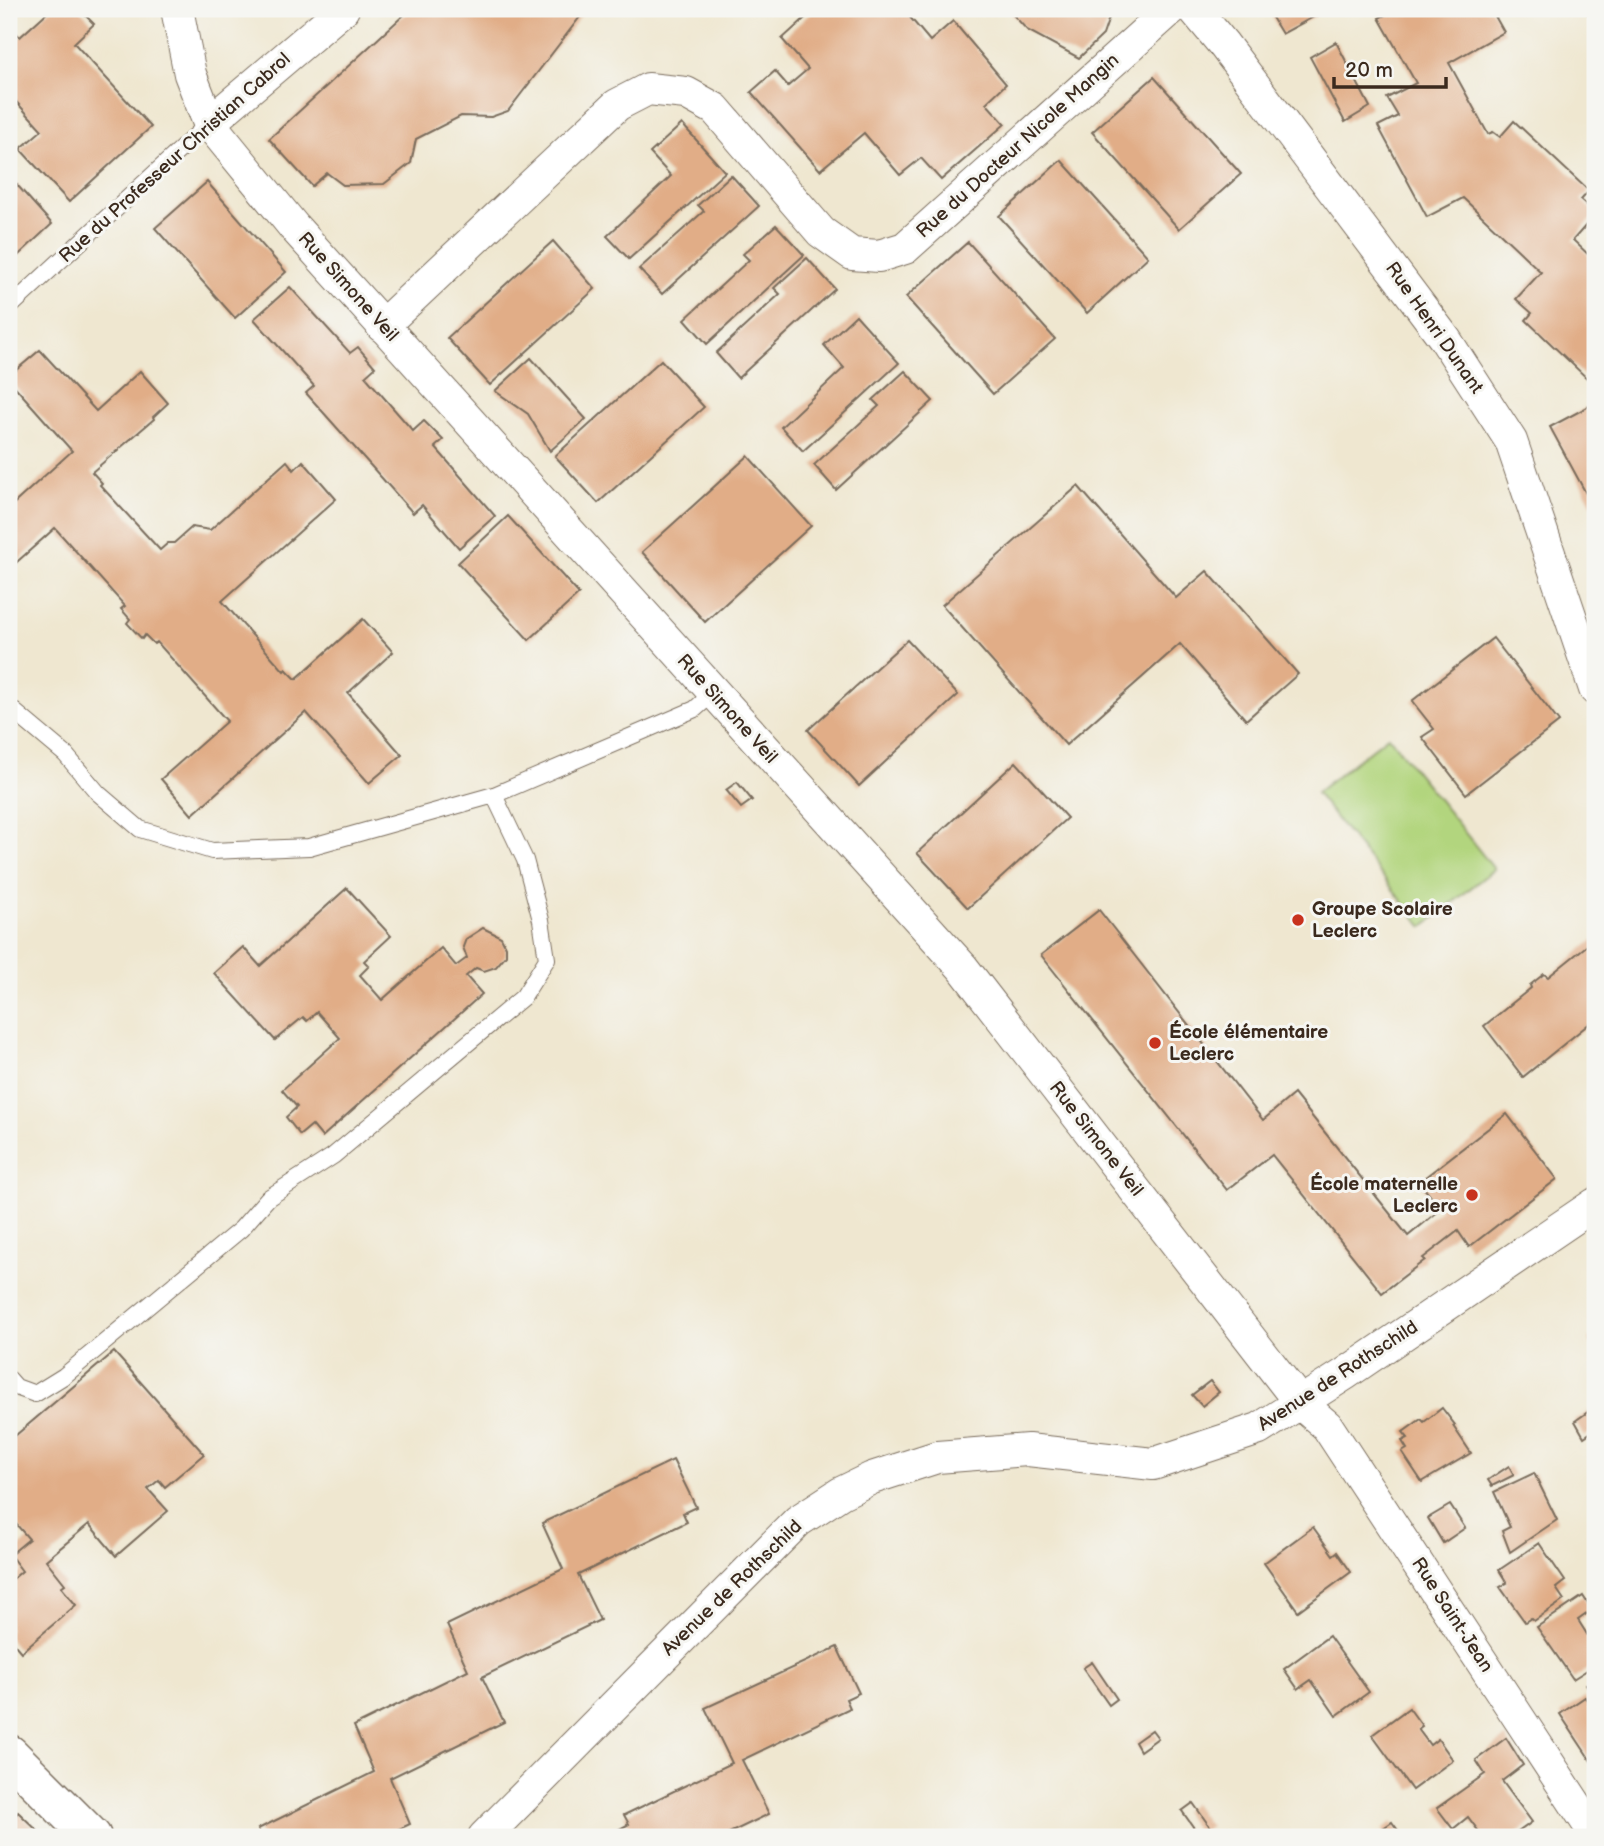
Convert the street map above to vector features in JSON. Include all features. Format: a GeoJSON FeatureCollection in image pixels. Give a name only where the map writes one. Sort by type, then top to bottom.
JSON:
{"type":"FeatureCollection","features":[{"type":"Feature","properties":{"kind":"main road"},"geometry":{"type":"LineString","coordinates":[[14,1769],[92,1837]]}},
{"type":"Feature","properties":{"kind":"street","name":"Rue Simone Veil"},"geometry":{"type":"LineString","coordinates":[[177,9],[190,74],[209,123],[294,227],[382,326],[962,968],[1301,1404]]}},
{"type":"Feature","properties":{"kind":"street","name":"Rue du Professeur Christian Cabrol"},"geometry":{"type":"LineString","coordinates":[[209,123],[343,9]]}},
{"type":"Feature","properties":{"kind":"street","name":"Rue du Docteur Nicole Mangin"},"geometry":{"type":"LineString","coordinates":[[382,326],[617,105],[648,89],[686,93],[715,109],[821,232],[852,254],[879,256],[905,248],[1171,9]]}},
{"type":"Feature","properties":{"kind":"street","name":"Rue Henri Dunant"},"geometry":{"type":"LineString","coordinates":[[1194,9],[1249,77],[1437,327],[1511,441],[1595,689]]}},
{"type":"Feature","properties":{"kind":"street","name":"Avenue de Rothschild"},"geometry":{"type":"LineString","coordinates":[[484,1837],[789,1530],[815,1508],[841,1493],[872,1478],[937,1457],[1028,1450],[1153,1464],[1259,1429],[1301,1404],[1595,1204]]}},
{"type":"Feature","properties":{"kind":"street","name":"Rue Saint-Jean"},"geometry":{"type":"LineString","coordinates":[[1301,1404],[1327,1426],[1595,1834]]}},
{"type":"Feature","properties":{"kind":"lane","name":"Rue du Professeur Christian Cabrol"},"geometry":{"type":"LineString","coordinates":[[9,308],[209,123]]}},
{"type":"Feature","properties":{"kind":"lane"},"geometry":{"type":"LineString","coordinates":[[9,707],[65,754],[97,793],[140,829],[212,850],[309,847],[494,795],[695,709],[713,693]]}},
{"type":"Feature","properties":{"kind":"lane"},"geometry":{"type":"LineString","coordinates":[[9,1379],[16,1387],[35,1394],[64,1377],[242,1228],[268,1198],[333,1156],[523,997],[547,959],[541,920],[525,860],[494,795]]}},
{"type":"Feature","properties":{"kind":"green space"},"geometry":{"type":"Polygon","coordinates":[[[1388,736],[1494,869],[1423,927],[1316,793],[1388,736]]]}},
{"type":"Feature","properties":{"kind":"building"},"geometry":{"type":"Polygon","coordinates":[[[51,9],[79,9],[94,24],[74,43],[151,127],[69,202],[20,149],[42,130],[9,94],[9,26],[20,37],[51,9]]]}},
{"type":"Feature","properties":{"kind":"building"},"geometry":{"type":"Polygon","coordinates":[[[402,9],[586,9],[508,111],[491,117],[461,116],[416,139],[411,163],[384,184],[343,185],[327,173],[312,186],[269,139],[406,13],[402,9]]]}},
{"type":"Feature","properties":{"kind":"building"},"geometry":{"type":"Polygon","coordinates":[[[815,9],[903,9],[930,41],[953,21],[1006,84],[986,103],[1005,124],[941,180],[921,158],[900,175],[864,133],[820,170],[751,92],[775,71],[788,86],[808,69],[782,39],[815,9]]]}},
{"type":"Feature","properties":{"kind":"building"},"geometry":{"type":"Polygon","coordinates":[[[1008,9],[1112,9],[1103,35],[1079,58],[1027,30],[1008,9]]]}},
{"type":"Feature","properties":{"kind":"building"},"geometry":{"type":"Polygon","coordinates":[[[1267,9],[1328,9],[1282,34],[1267,9]]]}},
{"type":"Feature","properties":{"kind":"building"},"geometry":{"type":"Polygon","coordinates":[[[1396,9],[1491,9],[1504,32],[1449,63],[1488,134],[1493,132],[1500,137],[1514,121],[1589,191],[1581,200],[1595,215],[1573,240],[1595,261],[1595,386],[1526,320],[1532,313],[1516,299],[1541,272],[1463,198],[1427,217],[1378,126],[1398,116],[1387,98],[1416,83],[1379,18],[1396,9]]]}},
{"type":"Feature","properties":{"kind":"building"},"geometry":{"type":"Polygon","coordinates":[[[1584,9],[1595,9],[1595,23],[1584,9]]]}},
{"type":"Feature","properties":{"kind":"building"},"geometry":{"type":"Polygon","coordinates":[[[1336,42],[1370,107],[1345,122],[1310,57],[1336,42]]]}},
{"type":"Feature","properties":{"kind":"building"},"geometry":{"type":"Polygon","coordinates":[[[1154,77],[1241,174],[1179,229],[1092,132],[1154,77]]]}},
{"type":"Feature","properties":{"kind":"building"},"geometry":{"type":"Polygon","coordinates":[[[682,124],[725,172],[629,259],[607,236],[671,176],[650,153],[682,124]]]}},
{"type":"Feature","properties":{"kind":"building"},"geometry":{"type":"Polygon","coordinates":[[[1061,160],[1148,257],[1087,313],[999,216],[1061,160]]]}},
{"type":"Feature","properties":{"kind":"building"},"geometry":{"type":"Polygon","coordinates":[[[731,175],[759,206],[662,294],[639,269],[704,211],[698,205],[731,175]]]}},
{"type":"Feature","properties":{"kind":"building"},"geometry":{"type":"Polygon","coordinates":[[[9,176],[52,224],[9,264],[9,176]]]}},
{"type":"Feature","properties":{"kind":"building"},"geometry":{"type":"Polygon","coordinates":[[[207,182],[286,272],[235,318],[155,228],[207,182]]]}},
{"type":"Feature","properties":{"kind":"building"},"geometry":{"type":"Polygon","coordinates":[[[776,225],[804,255],[707,344],[685,319],[749,260],[743,254],[776,225]]]}},
{"type":"Feature","properties":{"kind":"building"},"geometry":{"type":"Polygon","coordinates":[[[553,241],[595,289],[490,385],[447,338],[553,241]]]}},
{"type":"Feature","properties":{"kind":"building"},"geometry":{"type":"Polygon","coordinates":[[[968,242],[1055,339],[993,394],[906,297],[968,242]]]}},
{"type":"Feature","properties":{"kind":"building"},"geometry":{"type":"Polygon","coordinates":[[[807,258],[835,289],[738,378],[716,353],[780,294],[774,288],[807,258]]]}},
{"type":"Feature","properties":{"kind":"building"},"geometry":{"type":"Polygon","coordinates":[[[290,287],[350,353],[358,347],[375,367],[365,376],[413,431],[424,421],[443,440],[435,447],[495,516],[459,548],[422,505],[413,513],[306,393],[314,386],[254,319],[290,287]]]}},
{"type":"Feature","properties":{"kind":"building"},"geometry":{"type":"Polygon","coordinates":[[[856,315],[899,363],[803,451],[781,427],[844,368],[824,345],[856,315]]]}},
{"type":"Feature","properties":{"kind":"building"},"geometry":{"type":"Polygon","coordinates":[[[40,350],[96,411],[140,371],[168,403],[154,419],[92,472],[102,483],[100,485],[160,550],[168,543],[174,543],[192,527],[210,530],[287,461],[294,470],[303,461],[336,499],[222,601],[284,671],[286,669],[296,679],[363,619],[393,652],[348,693],[402,755],[369,783],[306,712],[192,815],[161,779],[227,721],[157,642],[154,644],[145,635],[142,639],[127,623],[130,619],[121,609],[125,606],[55,528],[9,569],[9,508],[72,451],[9,380],[9,376],[40,350]]]}},
{"type":"Feature","properties":{"kind":"building"},"geometry":{"type":"Polygon","coordinates":[[[531,358],[586,419],[550,451],[528,414],[495,391],[531,358]]]}},
{"type":"Feature","properties":{"kind":"building"},"geometry":{"type":"Polygon","coordinates":[[[661,360],[704,407],[598,503],[555,456],[661,360]]]}},
{"type":"Feature","properties":{"kind":"building"},"geometry":{"type":"Polygon","coordinates":[[[905,371],[933,401],[836,490],[814,465],[879,406],[873,400],[905,371]]]}},
{"type":"Feature","properties":{"kind":"building"},"geometry":{"type":"Polygon","coordinates":[[[1595,403],[1595,510],[1550,427],[1595,403]]]}},
{"type":"Feature","properties":{"kind":"building"},"geometry":{"type":"Polygon","coordinates":[[[748,456],[811,526],[705,622],[642,552],[748,456]]]}},
{"type":"Feature","properties":{"kind":"building"},"geometry":{"type":"Polygon","coordinates":[[[1078,486],[1176,598],[1207,571],[1298,674],[1246,720],[1180,644],[1066,745],[942,605],[1078,486]]]}},
{"type":"Feature","properties":{"kind":"building"},"geometry":{"type":"Polygon","coordinates":[[[508,516],[579,594],[529,640],[458,563],[508,516]]]}},
{"type":"Feature","properties":{"kind":"building"},"geometry":{"type":"Polygon","coordinates":[[[1493,638],[1559,722],[1466,794],[1422,737],[1434,729],[1412,701],[1493,638]]]}},
{"type":"Feature","properties":{"kind":"building"},"geometry":{"type":"Polygon","coordinates":[[[907,640],[958,695],[859,786],[808,730],[907,640]]]}},
{"type":"Feature","properties":{"kind":"building"},"geometry":{"type":"Polygon","coordinates":[[[1016,762],[1067,818],[968,908],[917,853],[1016,762]]]}},
{"type":"Feature","properties":{"kind":"building"},"geometry":{"type":"Polygon","coordinates":[[[737,782],[752,800],[741,808],[726,790],[737,782]]]}},
{"type":"Feature","properties":{"kind":"building"},"geometry":{"type":"Polygon","coordinates":[[[347,888],[391,936],[364,961],[369,966],[360,975],[382,1000],[441,948],[456,966],[467,958],[463,947],[466,939],[483,928],[501,937],[506,947],[506,955],[496,967],[484,971],[476,968],[466,976],[482,994],[322,1137],[312,1125],[300,1135],[286,1117],[297,1107],[282,1090],[340,1038],[317,1012],[307,1021],[303,1017],[275,1040],[214,973],[243,947],[260,966],[347,888]]]}},
{"type":"Feature","properties":{"kind":"building"},"geometry":{"type":"Polygon","coordinates":[[[1099,910],[1263,1120],[1294,1094],[1408,1236],[1441,1209],[1419,1182],[1507,1114],[1557,1179],[1469,1247],[1458,1231],[1382,1293],[1272,1155],[1227,1190],[1041,955],[1099,910]]]}},
{"type":"Feature","properties":{"kind":"building"},"geometry":{"type":"Polygon","coordinates":[[[1595,939],[1595,1019],[1523,1077],[1484,1026],[1544,974],[1548,977],[1595,939]]]}},
{"type":"Feature","properties":{"kind":"building"},"geometry":{"type":"Polygon","coordinates":[[[1595,1335],[1595,1352],[1589,1338],[1595,1335]]]}},
{"type":"Feature","properties":{"kind":"building"},"geometry":{"type":"Polygon","coordinates":[[[114,1352],[204,1454],[165,1487],[159,1480],[148,1489],[168,1511],[116,1556],[89,1524],[46,1560],[65,1584],[61,1587],[76,1605],[21,1652],[9,1638],[9,1582],[22,1571],[10,1555],[29,1539],[9,1516],[9,1441],[114,1352]]]}},
{"type":"Feature","properties":{"kind":"building"},"geometry":{"type":"Polygon","coordinates":[[[1210,1381],[1219,1392],[1202,1406],[1192,1395],[1210,1381]]]}},
{"type":"Feature","properties":{"kind":"building"},"geometry":{"type":"Polygon","coordinates":[[[1595,1407],[1595,1435],[1593,1431],[1584,1437],[1575,1421],[1595,1407]]]}},
{"type":"Feature","properties":{"kind":"building"},"geometry":{"type":"Polygon","coordinates":[[[1442,1408],[1471,1453],[1422,1482],[1402,1452],[1407,1449],[1402,1441],[1408,1438],[1403,1432],[1421,1419],[1424,1422],[1442,1408]]]}},
{"type":"Feature","properties":{"kind":"building"},"geometry":{"type":"Polygon","coordinates":[[[673,1460],[696,1507],[683,1513],[687,1522],[578,1575],[600,1620],[482,1677],[504,1722],[390,1778],[410,1824],[382,1837],[262,1837],[258,1829],[374,1772],[354,1726],[468,1670],[447,1625],[563,1569],[542,1523],[673,1460]]]}},
{"type":"Feature","properties":{"kind":"building"},"geometry":{"type":"Polygon","coordinates":[[[1509,1466],[1514,1475],[1492,1486],[1488,1480],[1509,1466]]]}},
{"type":"Feature","properties":{"kind":"building"},"geometry":{"type":"Polygon","coordinates":[[[1534,1473],[1557,1520],[1510,1552],[1502,1531],[1510,1527],[1494,1492],[1534,1473]]]}},
{"type":"Feature","properties":{"kind":"building"},"geometry":{"type":"Polygon","coordinates":[[[1450,1505],[1465,1528],[1443,1543],[1428,1518],[1450,1505]]]}},
{"type":"Feature","properties":{"kind":"building"},"geometry":{"type":"Polygon","coordinates":[[[1313,1527],[1333,1555],[1337,1552],[1351,1572],[1298,1611],[1264,1563],[1313,1527]]]}},
{"type":"Feature","properties":{"kind":"building"},"geometry":{"type":"Polygon","coordinates":[[[1539,1543],[1565,1581],[1556,1588],[1564,1600],[1534,1621],[1531,1618],[1525,1622],[1500,1587],[1507,1583],[1499,1570],[1539,1543]]]}},
{"type":"Feature","properties":{"kind":"building"},"geometry":{"type":"Polygon","coordinates":[[[1583,1596],[1592,1610],[1578,1620],[1595,1647],[1595,1665],[1573,1679],[1537,1627],[1583,1596]]]}},
{"type":"Feature","properties":{"kind":"building"},"geometry":{"type":"Polygon","coordinates":[[[1329,1636],[1369,1692],[1336,1716],[1311,1680],[1298,1689],[1284,1669],[1329,1636]]]}},
{"type":"Feature","properties":{"kind":"building"},"geometry":{"type":"Polygon","coordinates":[[[837,1647],[859,1693],[846,1699],[850,1708],[742,1760],[769,1814],[721,1837],[619,1837],[616,1831],[629,1824],[624,1815],[732,1763],[705,1708],[837,1647]]]}},
{"type":"Feature","properties":{"kind":"building"},"geometry":{"type":"Polygon","coordinates":[[[1092,1662],[1117,1699],[1109,1705],[1083,1668],[1092,1662]]]}},
{"type":"Feature","properties":{"kind":"building"},"geometry":{"type":"Polygon","coordinates":[[[1595,1678],[1595,1694],[1593,1695],[1586,1684],[1595,1678]]]}},
{"type":"Feature","properties":{"kind":"building"},"geometry":{"type":"Polygon","coordinates":[[[1585,1697],[1595,1712],[1595,1767],[1560,1714],[1585,1697]]]}},
{"type":"Feature","properties":{"kind":"building"},"geometry":{"type":"Polygon","coordinates":[[[1409,1708],[1422,1726],[1418,1729],[1430,1745],[1438,1739],[1453,1760],[1412,1790],[1372,1735],[1409,1708]]]}},
{"type":"Feature","properties":{"kind":"building"},"geometry":{"type":"Polygon","coordinates":[[[1152,1730],[1158,1738],[1140,1751],[1135,1742],[1152,1730]]]}},
{"type":"Feature","properties":{"kind":"building"},"geometry":{"type":"Polygon","coordinates":[[[1506,1738],[1523,1765],[1502,1781],[1532,1822],[1511,1837],[1483,1837],[1468,1817],[1453,1829],[1437,1808],[1485,1774],[1476,1760],[1506,1738]]]}},
{"type":"Feature","properties":{"kind":"building"},"geometry":{"type":"Polygon","coordinates":[[[1193,1803],[1210,1827],[1199,1835],[1182,1811],[1193,1803]]]}},
{"type":"Feature","properties":{"kind":"building"},"geometry":{"type":"Polygon","coordinates":[[[18,1812],[44,1837],[9,1837],[9,1822],[18,1812]]]}},
{"type":"Feature","properties":{"kind":"building"},"geometry":{"type":"Polygon","coordinates":[[[1392,1822],[1403,1837],[1388,1837],[1382,1829],[1392,1822]]]}},
{"type":"Feature","properties":{"kind":"place","name":"Groupe Scolaire Leclerc"},"geometry":{"type":"Point","coordinates":[1298,920]}},
{"type":"Feature","properties":{"kind":"place","name":"École élémentaire Leclerc"},"geometry":{"type":"Point","coordinates":[1155,1043]}},
{"type":"Feature","properties":{"kind":"place","name":"École maternelle Leclerc"},"geometry":{"type":"Point","coordinates":[1472,1195]}}]}
